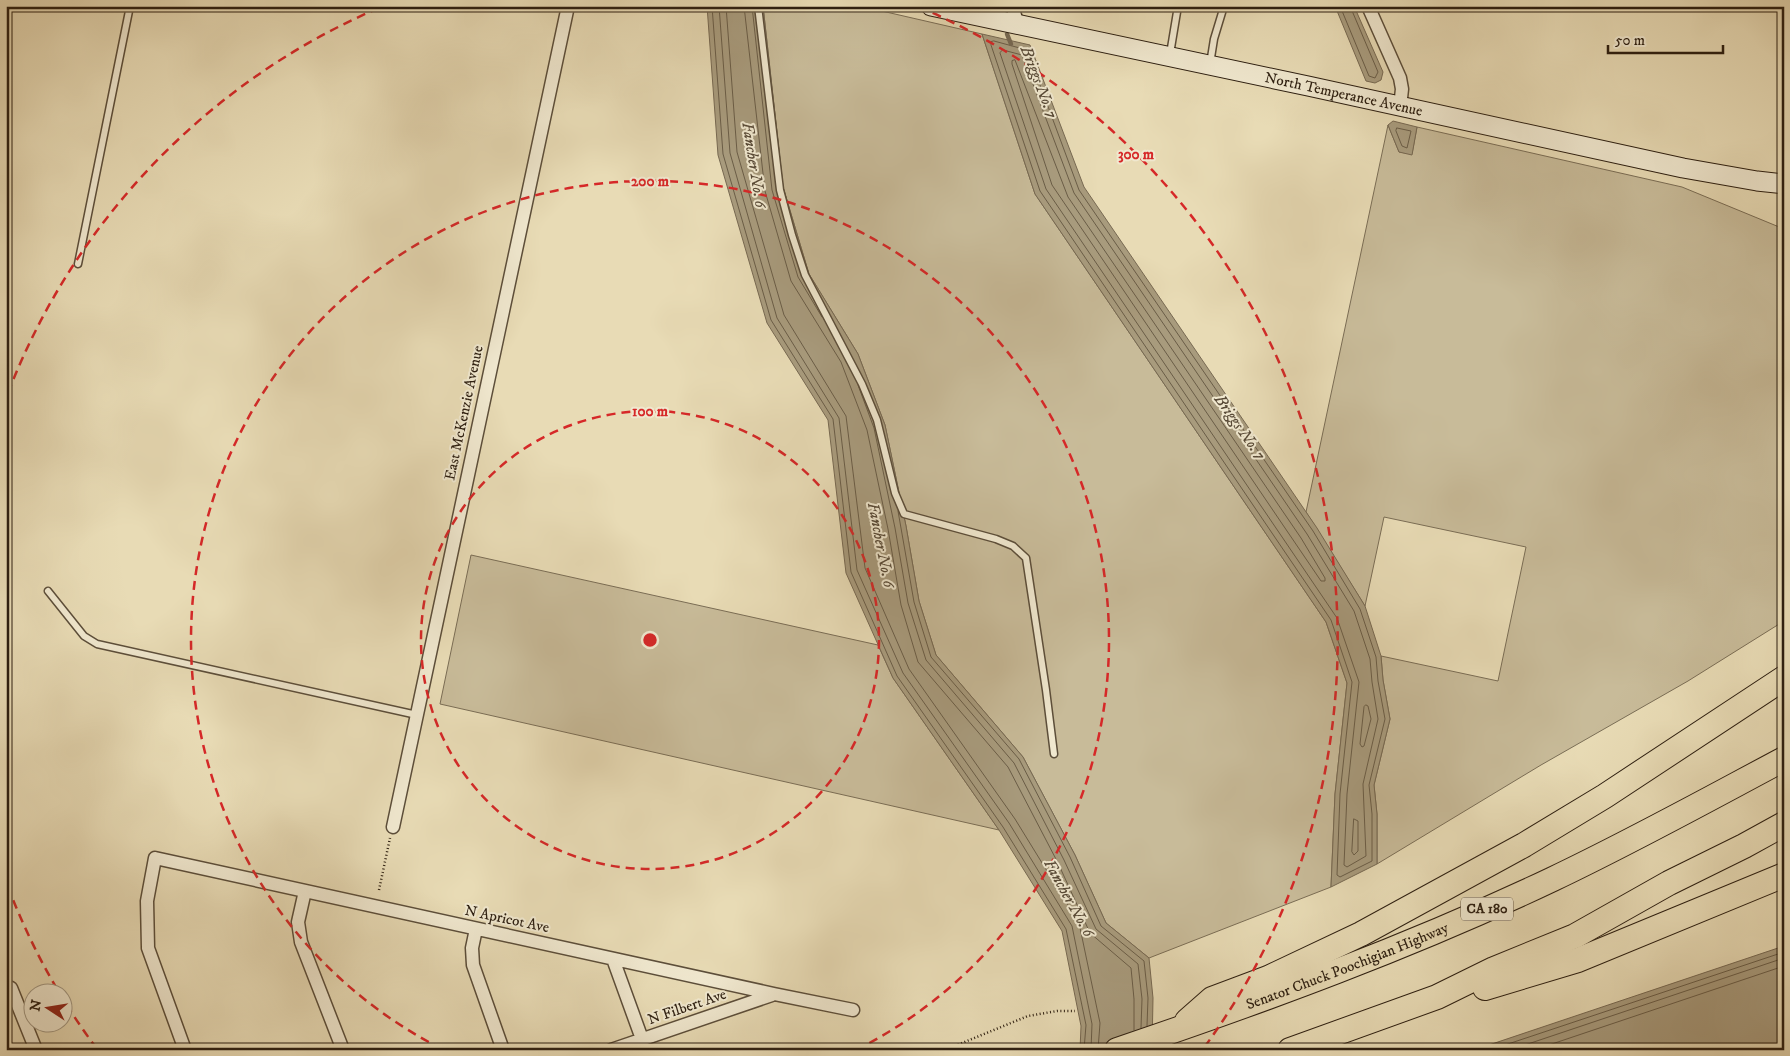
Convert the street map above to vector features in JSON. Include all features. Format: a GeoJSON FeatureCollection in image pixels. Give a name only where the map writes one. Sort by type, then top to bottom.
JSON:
{"type":"FeatureCollection","features":[{"type":"Feature","properties":{"kind":"highway"},"geometry":{"type":"LineString","coordinates":[[1178,1029],[1212,999],[1268,978],[1361,934],[1524,845],[1605,796],[1784,678]]}},
{"type":"Feature","properties":{"kind":"highway","name":"Senator Chuck Poochigian Highway"},"geometry":{"type":"LineString","coordinates":[[1117,1050],[1374,957],[1449,926],[1552,880],[1784,759]]}},
{"type":"Feature","properties":{"kind":"highway"},"geometry":{"type":"LineString","coordinates":[[1290,1050],[1437,997],[1494,970],[1575,936],[1669,883],[1784,824]]}},
{"type":"Feature","properties":{"kind":"highway"},"geometry":{"type":"LineString","coordinates":[[1437,997],[1489,987],[1578,960],[1784,875]]}},
{"type":"Feature","properties":{"kind":"main road","name":"North Temperance Avenue"},"geometry":{"type":"LineString","coordinates":[[931,6],[1683,168],[1784,184]]}},
{"type":"Feature","properties":{"kind":"main road","name":"North Temperance Avenue"},"geometry":{"type":"LineString","coordinates":[[1757,181],[1784,189]]}},
{"type":"Feature","properties":{"kind":"street","name":"East McKenzie Avenue"},"geometry":{"type":"LineString","coordinates":[[393,827],[568,6]]}},
{"type":"Feature","properties":{"kind":"street"},"geometry":{"type":"LineString","coordinates":[[1012,6],[1018,25]]}},
{"type":"Feature","properties":{"kind":"street"},"geometry":{"type":"LineString","coordinates":[[1368,6],[1400,78],[1402,89],[1400,107]]}},
{"type":"Feature","properties":{"kind":"street","name":"N Apricot Ave"},"geometry":{"type":"LineString","coordinates":[[185,1050],[148,948],[147,901],[155,858],[853,1010]]}},
{"type":"Feature","properties":{"kind":"street"},"geometry":{"type":"LineString","coordinates":[[305,891],[298,922],[301,942],[343,1050]]}},
{"type":"Feature","properties":{"kind":"street"},"geometry":{"type":"LineString","coordinates":[[476,928],[472,948],[473,965],[503,1050]]}},
{"type":"Feature","properties":{"kind":"street"},"geometry":{"type":"LineString","coordinates":[[613,959],[642,1039]]}},
{"type":"Feature","properties":{"kind":"street"},"geometry":{"type":"LineString","coordinates":[[9,987],[36,1050]]}},
{"type":"Feature","properties":{"kind":"street","name":"N Filbert Ave"},"geometry":{"type":"LineString","coordinates":[[611,1050],[774,994]]}},
{"type":"Feature","properties":{"kind":"lane"},"geometry":{"type":"LineString","coordinates":[[78,264],[130,6]]}},
{"type":"Feature","properties":{"kind":"lane"},"geometry":{"type":"LineString","coordinates":[[758,6],[780,190],[805,275],[862,384],[877,420],[895,493],[904,514],[996,539],[1013,546],[1026,558],[1054,754]]}},
{"type":"Feature","properties":{"kind":"lane"},"geometry":{"type":"LineString","coordinates":[[1169,57],[1178,6]]}},
{"type":"Feature","properties":{"kind":"lane"},"geometry":{"type":"LineString","coordinates":[[1210,65],[1214,39],[1224,6]]}},
{"type":"Feature","properties":{"kind":"lane"},"geometry":{"type":"LineString","coordinates":[[48,591],[84,636],[98,644],[416,715]]}},
{"type":"Feature","properties":{"kind":"path"},"geometry":{"type":"LineString","coordinates":[[379,890],[393,827]]}},
{"type":"Feature","properties":{"kind":"path"},"geometry":{"type":"LineString","coordinates":[[945,1050],[1028,1016],[1075,1011]]}},
{"type":"Feature","properties":{"kind":"shaded area"},"geometry":{"type":"Polygon","coordinates":[[[763,6],[860,6],[982,34],[1035,194],[1326,622],[1347,683],[1335,794],[1331,887],[1149,958],[1106,923],[1075,855],[1023,757],[936,655],[919,601],[885,425],[858,354],[809,274],[783,187],[763,6]]]}},
{"type":"Feature","properties":{"kind":"shaded area"},"geometry":{"type":"Polygon","coordinates":[[[1388,125],[1399,152],[1412,154],[1417,127],[1682,187],[1784,229],[1784,621],[1688,681],[1541,765],[1377,864],[1377,814],[1374,785],[1390,719],[1381,656],[1498,681],[1526,547],[1384,517],[1365,606],[1306,512],[1388,125]]]}},
{"type":"Feature","properties":{"kind":"shaded area"},"geometry":{"type":"Polygon","coordinates":[[[471,555],[878,645],[893,678],[999,830],[440,704],[471,555]]]}},
{"type":"Feature","properties":{"kind":"water","name":"Fancher No. 6"},"geometry":{"type":"Polygon","coordinates":[[[707,6],[763,6],[783,187],[809,274],[858,354],[885,425],[919,601],[936,655],[1023,757],[1075,855],[1106,923],[1149,958],[1153,998],[1152,1050],[1080,1050],[1081,1026],[1062,931],[999,830],[893,678],[846,573],[828,420],[767,323],[718,155],[707,6]]]}},
{"type":"Feature","properties":{"kind":"water"},"geometry":{"type":"Polygon","coordinates":[[[1335,6],[1354,6],[1383,72],[1381,80],[1375,83],[1366,81],[1335,6]]]}},
{"type":"Feature","properties":{"kind":"water"},"geometry":{"type":"Polygon","coordinates":[[[982,34],[1030,45],[1084,187],[1317,528],[1365,606],[1381,656],[1390,719],[1374,785],[1377,814],[1377,864],[1331,887],[1335,794],[1347,683],[1326,622],[1035,194],[982,34]]]}},
{"type":"Feature","properties":{"kind":"water"},"geometry":{"type":"Polygon","coordinates":[[[1393,121],[1417,127],[1412,155],[1399,152],[1388,125],[1393,121]]]}},
{"type":"Feature","properties":{"kind":"water"},"geometry":{"type":"Polygon","coordinates":[[[1784,946],[1784,1050],[1474,1050],[1784,946]]]}},
{"type":"Feature","properties":{"kind":"waterway","name":"Briggs No. 7"},"geometry":{"type":"LineString","coordinates":[[1007,34],[1011,44]]}}]}
